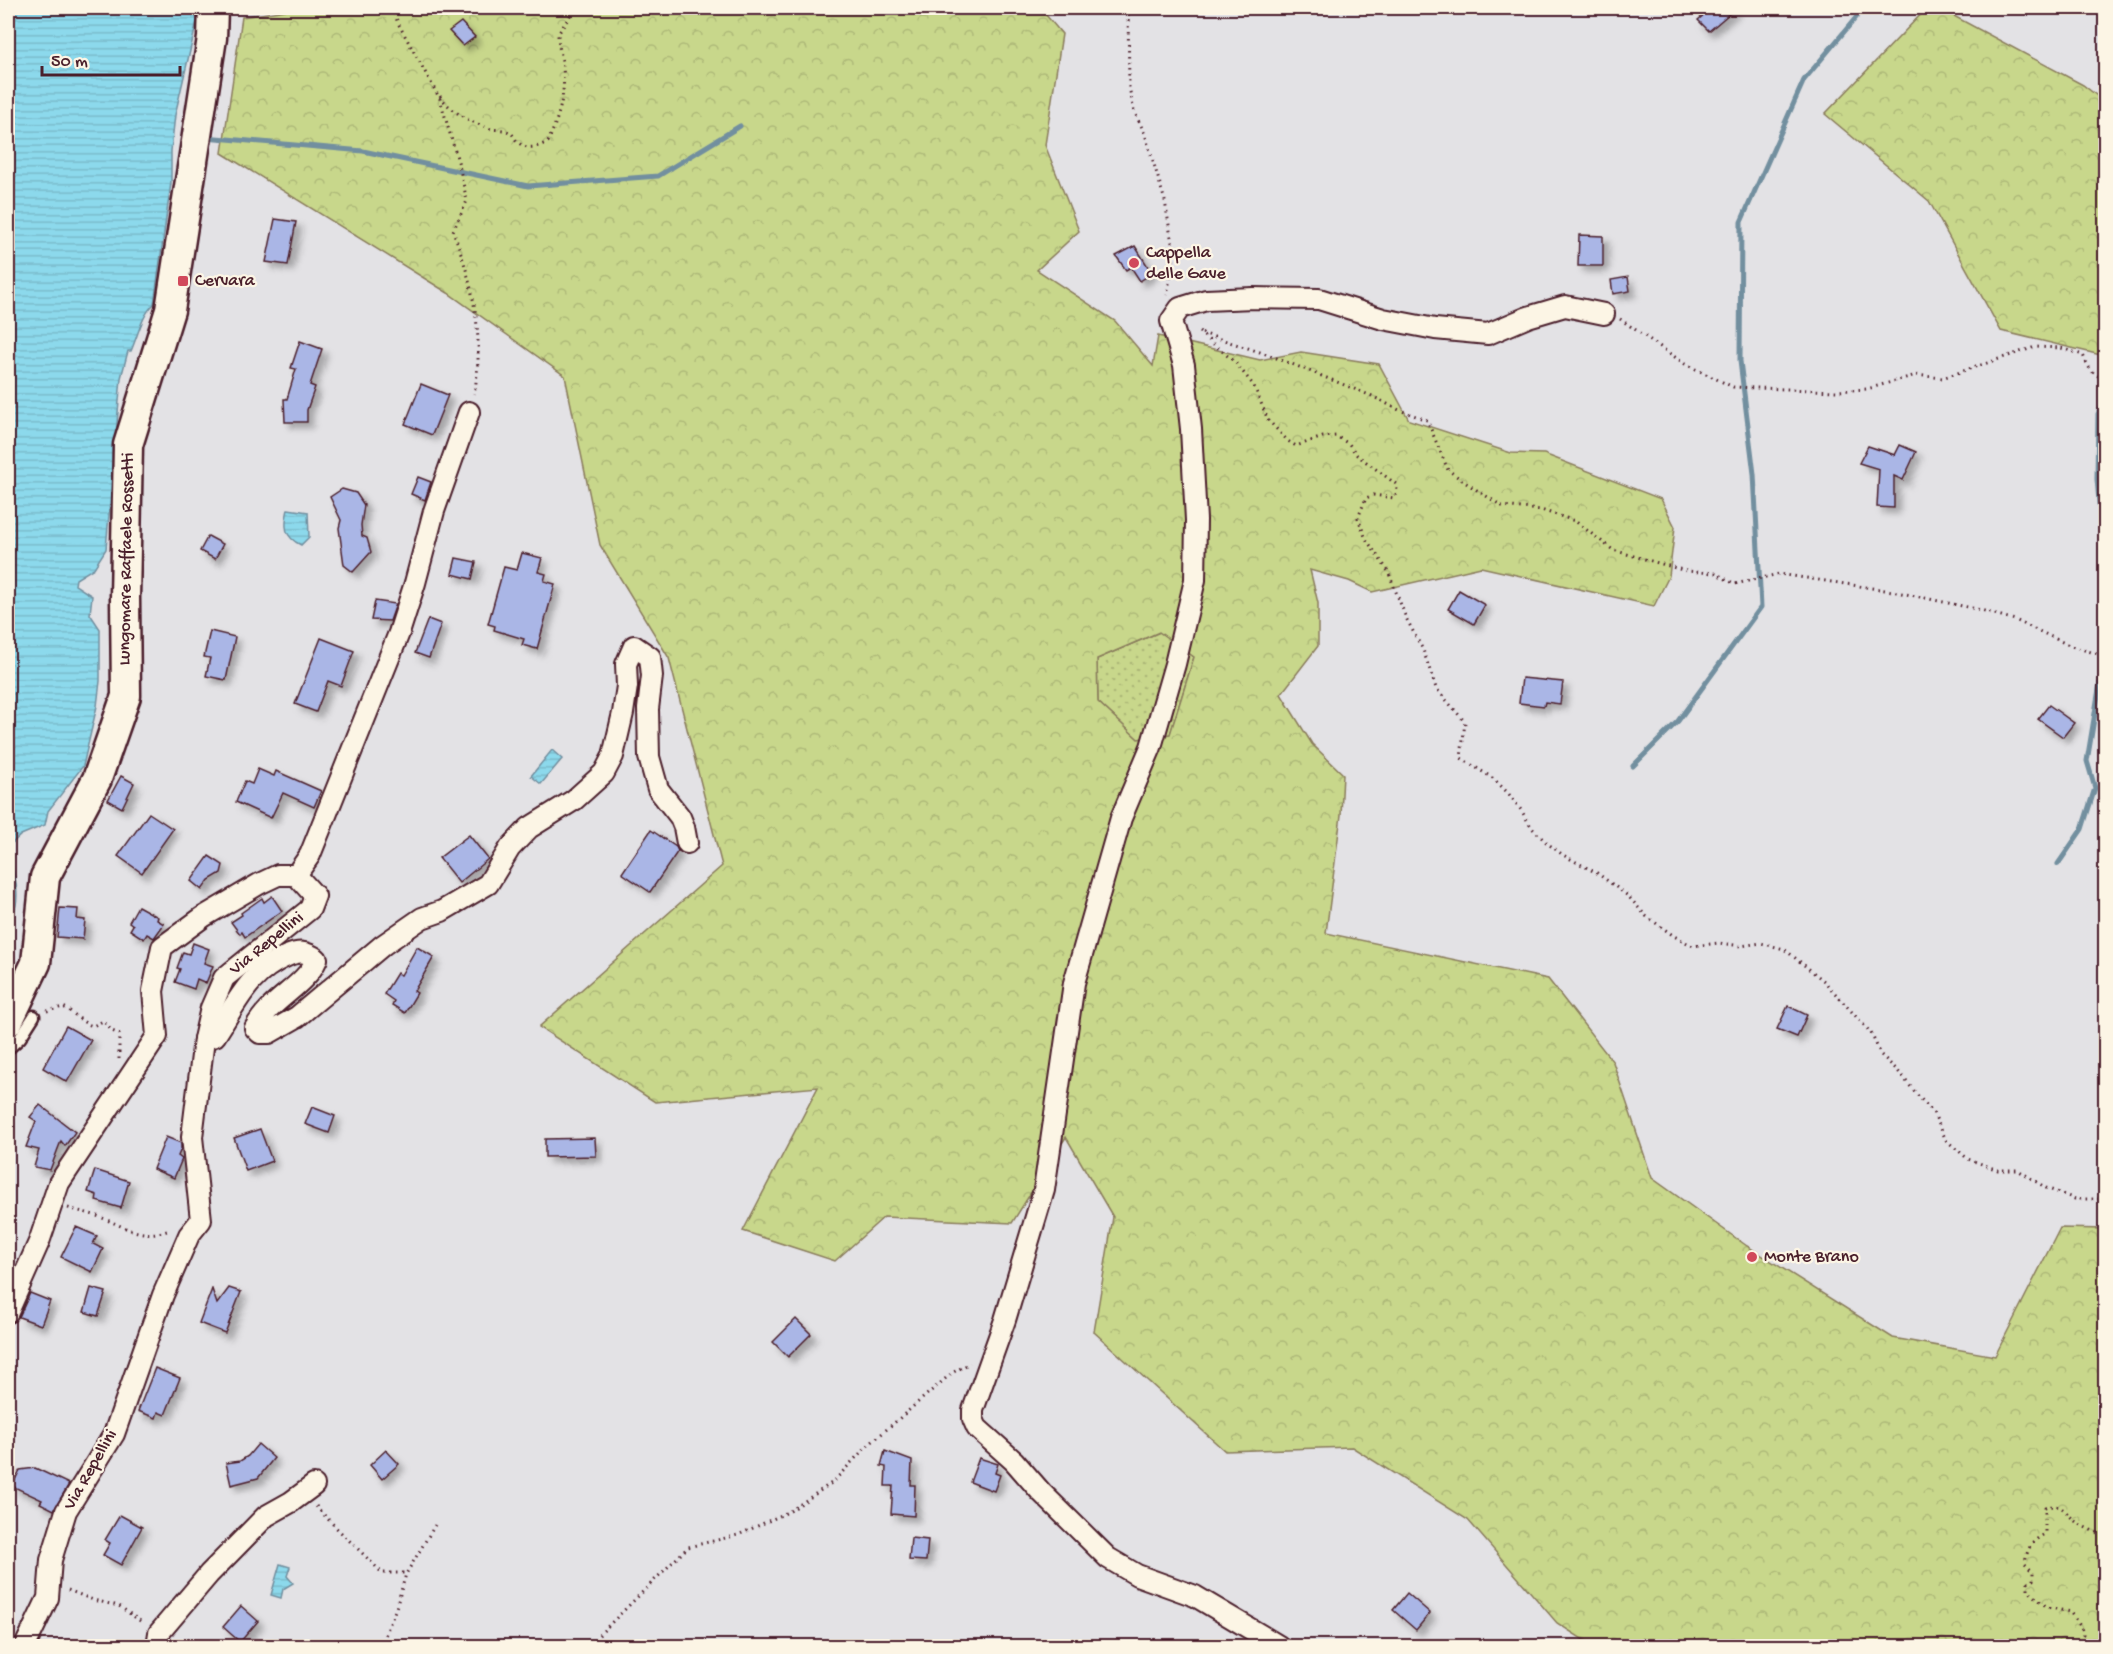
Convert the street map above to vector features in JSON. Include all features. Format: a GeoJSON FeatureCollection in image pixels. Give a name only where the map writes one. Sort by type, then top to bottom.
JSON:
{"type":"FeatureCollection","features":[{"type":"Feature","properties":{"kind":"main road","name":"Lungomare Raffaele Rossetti"},"geometry":{"type":"LineString","coordinates":[[21,1019],[36,963],[45,877],[97,779],[126,696],[128,445],[170,310],[212,38],[213,8]]}},
{"type":"Feature","properties":{"kind":"street"},"geometry":{"type":"LineString","coordinates":[[1274,1646],[1195,1596],[1137,1575],[1108,1558],[1041,1492],[1014,1461],[977,1428],[973,1419],[973,1410],[1021,1270],[1044,1190],[1074,983],[1121,818],[1151,747],[1175,664],[1195,580],[1196,520],[1191,429],[1184,365],[1170,321],[1180,308],[1206,300],[1253,298],[1319,299],[1383,319],[1435,329],[1488,334],[1528,317],[1565,306],[1605,314]]}},
{"type":"Feature","properties":{"kind":"street"},"geometry":{"type":"LineString","coordinates":[[8,1312],[39,1242],[59,1183],[157,1036],[153,991],[162,947],[203,917],[259,884],[278,875],[296,875],[310,855],[383,677],[415,583],[434,511],[469,412]]}},
{"type":"Feature","properties":{"kind":"street"},"geometry":{"type":"LineString","coordinates":[[204,1039],[215,1036],[232,1006],[259,972],[267,966],[298,952],[310,954],[317,959],[312,970],[283,994],[260,1019],[255,1028],[260,1033],[269,1033],[297,1017],[383,945],[422,918],[442,911],[488,884],[510,848],[529,828],[574,800],[604,773],[613,756],[627,686],[626,664],[634,646],[650,657],[651,692],[648,725],[649,757],[653,772],[658,789],[680,817],[687,843]]}},
{"type":"Feature","properties":{"kind":"street","name":"Via Repellini"},"geometry":{"type":"LineString","coordinates":[[25,1647],[48,1598],[51,1560],[66,1511],[114,1434],[163,1295],[189,1235],[201,1220],[192,1137],[204,1039],[211,1008],[224,978],[310,909],[315,896],[296,875]]}},
{"type":"Feature","properties":{"kind":"street"},"geometry":{"type":"LineString","coordinates":[[158,1640],[209,1574],[266,1516],[309,1489]]}},
{"type":"Feature","properties":{"kind":"lane"},"geometry":{"type":"LineString","coordinates":[[8,1048],[20,1038],[21,1019]]}},
{"type":"Feature","properties":{"kind":"path"},"geometry":{"type":"LineString","coordinates":[[392,8],[440,99],[467,201],[453,231],[466,265],[478,324],[477,377],[469,412]]}},
{"type":"Feature","properties":{"kind":"path"},"geometry":{"type":"LineString","coordinates":[[432,84],[445,103],[468,120],[493,129],[507,131],[514,135],[516,141],[526,147],[537,148],[548,142],[558,119],[563,68],[558,34],[575,8]]}},
{"type":"Feature","properties":{"kind":"path"},"geometry":{"type":"LineString","coordinates":[[1128,8],[1128,55],[1132,103],[1145,134],[1165,201],[1174,255],[1167,300],[1170,321]]}},
{"type":"Feature","properties":{"kind":"path"},"geometry":{"type":"LineString","coordinates":[[1605,314],[1616,316],[1685,364],[1733,387],[1837,391],[1867,389],[1916,375],[1942,378],[2036,347],[2061,348],[2083,355],[2091,371],[2098,377],[2106,378]]}},
{"type":"Feature","properties":{"kind":"path"},"geometry":{"type":"LineString","coordinates":[[2106,655],[2101,656],[2071,646],[2015,620],[1981,610],[1892,591],[1779,574],[1735,584],[1715,573],[1686,571],[1613,550],[1575,521],[1542,510],[1502,506],[1468,485],[1448,470],[1427,420],[1269,355],[1199,332],[1235,362],[1254,386],[1268,420],[1288,441],[1296,446],[1323,436],[1336,436],[1349,444],[1357,455],[1396,483],[1397,490],[1394,498],[1373,495],[1366,498],[1358,518],[1366,539],[1388,571],[1406,618],[1423,650],[1436,688],[1466,722],[1461,758],[1494,779],[1521,810],[1532,828],[1547,843],[1563,855],[1597,873],[1628,896],[1646,916],[1693,946],[1719,943],[1741,946],[1761,943],[1784,949],[1824,981],[1871,1033],[1881,1055],[1934,1112],[1946,1140],[1968,1159],[1998,1170],[2018,1170],[2046,1188],[2075,1199],[2106,1199]]}},
{"type":"Feature","properties":{"kind":"path"},"geometry":{"type":"LineString","coordinates":[[21,1019],[63,1007],[77,1015],[84,1024],[93,1026],[103,1021],[112,1031],[119,1034],[119,1059],[129,1077]]}},
{"type":"Feature","properties":{"kind":"path"},"geometry":{"type":"LineString","coordinates":[[52,1204],[95,1215],[134,1233],[156,1234],[169,1230],[180,1230],[189,1235]]}},
{"type":"Feature","properties":{"kind":"path"},"geometry":{"type":"LineString","coordinates":[[594,1647],[598,1635],[688,1547],[738,1534],[790,1511],[832,1482],[865,1448],[952,1373],[993,1351]]}},
{"type":"Feature","properties":{"kind":"path"},"geometry":{"type":"LineString","coordinates":[[309,1489],[335,1528],[382,1573],[406,1573]]}},
{"type":"Feature","properties":{"kind":"path"},"geometry":{"type":"LineString","coordinates":[[2076,1647],[2083,1635],[2081,1627],[2070,1612],[2047,1607],[2028,1590],[2028,1582],[2033,1580],[2032,1572],[2025,1564],[2027,1549],[2037,1538],[2045,1534],[2045,1507],[2055,1505],[2065,1509],[2074,1520],[2106,1536]]}},
{"type":"Feature","properties":{"kind":"path"},"geometry":{"type":"LineString","coordinates":[[381,1647],[406,1573],[435,1525]]}},
{"type":"Feature","properties":{"kind":"path"},"geometry":{"type":"LineString","coordinates":[[49,1586],[119,1606],[158,1640]]}},
{"type":"Feature","properties":{"kind":"green space"},"geometry":{"type":"Polygon","coordinates":[[[298,8],[1040,8],[1062,34],[1045,145],[1079,231],[1037,270],[1115,321],[1153,366],[1158,336],[1260,360],[1301,352],[1379,364],[1409,420],[1511,453],[1544,454],[1661,499],[1675,527],[1669,576],[1654,606],[1481,567],[1372,592],[1349,581],[1310,570],[1318,603],[1318,646],[1281,694],[1312,744],[1343,774],[1341,815],[1326,933],[1548,979],[1613,1062],[1652,1178],[1747,1246],[1893,1338],[1995,1356],[2060,1228],[2105,1229],[2105,1646],[1593,1646],[1557,1623],[1468,1520],[1352,1447],[1225,1451],[1094,1332],[1113,1217],[1066,1137],[1012,1223],[884,1217],[835,1261],[743,1231],[818,1087],[655,1102],[539,1027],[722,866],[669,658],[600,545],[565,376],[448,293],[222,153],[242,17],[298,8]],[[1159,632],[1097,659],[1098,702],[1138,739],[1170,734],[1194,657],[1159,632]]]}},
{"type":"Feature","properties":{"kind":"green space"},"geometry":{"type":"Polygon","coordinates":[[[1927,8],[1939,8],[2083,85],[2105,102],[2105,356],[2001,331],[1929,201],[1825,114],[1927,8]]]}},
{"type":"Feature","properties":{"kind":"green space"},"geometry":{"type":"Polygon","coordinates":[[[1160,632],[1194,657],[1170,735],[1138,739],[1098,702],[1097,659],[1160,632]]]}},
{"type":"Feature","properties":{"kind":"water"},"geometry":{"type":"Polygon","coordinates":[[[8,8],[195,8],[197,21],[175,115],[171,151],[171,183],[154,304],[143,319],[131,351],[128,351],[121,378],[106,549],[94,568],[76,579],[75,585],[92,596],[90,614],[100,629],[100,681],[97,706],[83,766],[48,811],[45,825],[21,835],[10,845],[17,898],[8,929],[8,8]]]}},
{"type":"Feature","properties":{"kind":"water"},"geometry":{"type":"Polygon","coordinates":[[[288,509],[308,512],[309,537],[301,545],[288,535],[286,521],[288,509]]]}},
{"type":"Feature","properties":{"kind":"water"},"geometry":{"type":"Polygon","coordinates":[[[552,750],[562,759],[541,784],[531,776],[552,750]]]}},
{"type":"Feature","properties":{"kind":"water"},"geometry":{"type":"Polygon","coordinates":[[[280,1564],[290,1567],[287,1576],[293,1583],[283,1589],[281,1598],[271,1595],[280,1564]]]}},
{"type":"Feature","properties":{"kind":"building"},"geometry":{"type":"Polygon","coordinates":[[[1712,8],[1736,8],[1709,31],[1698,20],[1712,8]]]}},
{"type":"Feature","properties":{"kind":"building"},"geometry":{"type":"Polygon","coordinates":[[[461,22],[475,37],[463,46],[449,31],[461,22]]]}},
{"type":"Feature","properties":{"kind":"building"},"geometry":{"type":"Polygon","coordinates":[[[275,219],[296,222],[288,265],[266,262],[275,219]]]}},
{"type":"Feature","properties":{"kind":"building"},"geometry":{"type":"Polygon","coordinates":[[[1579,235],[1603,236],[1603,266],[1578,266],[1579,235]]]}},
{"type":"Feature","properties":{"kind":"building","name":"Cappella delle Gave"},"geometry":{"type":"Polygon","coordinates":[[[1135,246],[1152,273],[1140,281],[1131,267],[1126,270],[1116,256],[1135,246]]]}},
{"type":"Feature","properties":{"kind":"building"},"geometry":{"type":"Polygon","coordinates":[[[1628,277],[1630,291],[1613,294],[1611,280],[1628,277]]]}},
{"type":"Feature","properties":{"kind":"building"},"geometry":{"type":"Polygon","coordinates":[[[300,341],[322,349],[310,385],[315,387],[307,410],[307,422],[285,422],[284,399],[287,399],[296,369],[291,368],[300,341]]]}},
{"type":"Feature","properties":{"kind":"building"},"geometry":{"type":"Polygon","coordinates":[[[421,384],[448,395],[432,435],[405,424],[421,384]]]}},
{"type":"Feature","properties":{"kind":"building"},"geometry":{"type":"Polygon","coordinates":[[[1900,445],[1916,452],[1903,480],[1894,476],[1894,508],[1877,507],[1879,469],[1859,463],[1868,446],[1895,455],[1900,445]]]}},
{"type":"Feature","properties":{"kind":"building"},"geometry":{"type":"Polygon","coordinates":[[[418,477],[431,482],[425,500],[411,494],[418,477]]]}},
{"type":"Feature","properties":{"kind":"building"},"geometry":{"type":"Polygon","coordinates":[[[342,489],[356,493],[364,505],[362,536],[367,538],[371,552],[353,572],[344,565],[339,528],[341,520],[330,497],[342,489]]]}},
{"type":"Feature","properties":{"kind":"building"},"geometry":{"type":"Polygon","coordinates":[[[208,536],[223,544],[215,559],[200,551],[208,536]]]}},
{"type":"Feature","properties":{"kind":"building"},"geometry":{"type":"Polygon","coordinates":[[[522,553],[542,558],[538,572],[546,574],[544,581],[555,584],[537,649],[522,645],[524,639],[494,630],[495,626],[488,624],[504,567],[517,570],[522,553]]]}},
{"type":"Feature","properties":{"kind":"building"},"geometry":{"type":"Polygon","coordinates":[[[456,558],[476,562],[472,579],[452,574],[456,558]]]}},
{"type":"Feature","properties":{"kind":"building"},"geometry":{"type":"Polygon","coordinates":[[[1459,590],[1485,605],[1474,624],[1448,609],[1459,590]]]}},
{"type":"Feature","properties":{"kind":"building"},"geometry":{"type":"Polygon","coordinates":[[[375,601],[396,604],[390,621],[371,620],[375,601]]]}},
{"type":"Feature","properties":{"kind":"building"},"geometry":{"type":"Polygon","coordinates":[[[428,619],[441,624],[429,658],[415,653],[428,619]]]}},
{"type":"Feature","properties":{"kind":"building"},"geometry":{"type":"Polygon","coordinates":[[[210,631],[235,637],[226,680],[206,676],[210,658],[204,657],[210,631]]]}},
{"type":"Feature","properties":{"kind":"building"},"geometry":{"type":"Polygon","coordinates":[[[321,638],[354,651],[341,686],[328,681],[316,712],[295,704],[321,638]]]}},
{"type":"Feature","properties":{"kind":"building"},"geometry":{"type":"Polygon","coordinates":[[[1522,678],[1563,682],[1560,704],[1545,702],[1544,706],[1519,703],[1522,678]]]}},
{"type":"Feature","properties":{"kind":"building"},"geometry":{"type":"Polygon","coordinates":[[[2049,705],[2074,723],[2063,737],[2038,719],[2049,705]]]}},
{"type":"Feature","properties":{"kind":"building"},"geometry":{"type":"Polygon","coordinates":[[[258,769],[274,776],[276,771],[321,791],[314,807],[283,793],[271,818],[236,802],[245,781],[252,784],[258,769]]]}},
{"type":"Feature","properties":{"kind":"building"},"geometry":{"type":"Polygon","coordinates":[[[121,776],[134,783],[122,808],[108,800],[121,776]]]}},
{"type":"Feature","properties":{"kind":"building"},"geometry":{"type":"Polygon","coordinates":[[[149,813],[173,829],[142,873],[118,856],[149,813]]]}},
{"type":"Feature","properties":{"kind":"building"},"geometry":{"type":"Polygon","coordinates":[[[651,830],[676,847],[678,851],[650,892],[622,873],[651,830]]]}},
{"type":"Feature","properties":{"kind":"building"},"geometry":{"type":"Polygon","coordinates":[[[469,835],[488,859],[459,883],[439,858],[469,835]]]}},
{"type":"Feature","properties":{"kind":"building"},"geometry":{"type":"Polygon","coordinates":[[[209,856],[223,865],[221,873],[209,880],[202,890],[191,881],[209,856]]]}},
{"type":"Feature","properties":{"kind":"building"},"geometry":{"type":"Polygon","coordinates":[[[272,896],[282,911],[245,937],[242,932],[240,934],[231,922],[262,898],[264,902],[272,896]]]}},
{"type":"Feature","properties":{"kind":"building"},"geometry":{"type":"Polygon","coordinates":[[[138,906],[158,917],[157,920],[164,924],[154,938],[147,934],[144,939],[130,930],[133,925],[129,922],[138,906]]]}},
{"type":"Feature","properties":{"kind":"building"},"geometry":{"type":"Polygon","coordinates":[[[60,908],[78,909],[77,919],[85,920],[83,939],[57,937],[60,908]]]}},
{"type":"Feature","properties":{"kind":"building"},"geometry":{"type":"Polygon","coordinates":[[[193,943],[209,949],[204,963],[213,966],[206,983],[197,979],[194,989],[175,982],[183,952],[189,954],[193,943]]]}},
{"type":"Feature","properties":{"kind":"building"},"geometry":{"type":"Polygon","coordinates":[[[417,947],[434,957],[414,991],[417,993],[405,1013],[392,1005],[394,1001],[384,994],[397,973],[401,975],[417,947]]]}},
{"type":"Feature","properties":{"kind":"building"},"geometry":{"type":"Polygon","coordinates":[[[1788,1006],[1807,1015],[1797,1037],[1777,1029],[1788,1006]]]}},
{"type":"Feature","properties":{"kind":"building"},"geometry":{"type":"Polygon","coordinates":[[[66,1026],[91,1040],[67,1082],[43,1068],[66,1026]]]}},
{"type":"Feature","properties":{"kind":"building"},"geometry":{"type":"Polygon","coordinates":[[[40,1105],[75,1132],[65,1146],[61,1141],[50,1170],[34,1167],[39,1150],[26,1147],[36,1121],[30,1117],[40,1105]]]}},
{"type":"Feature","properties":{"kind":"building"},"geometry":{"type":"Polygon","coordinates":[[[312,1107],[335,1116],[329,1133],[305,1124],[312,1107]]]}},
{"type":"Feature","properties":{"kind":"building"},"geometry":{"type":"Polygon","coordinates":[[[260,1129],[272,1161],[246,1171],[234,1138],[260,1129]]]}},
{"type":"Feature","properties":{"kind":"building"},"geometry":{"type":"Polygon","coordinates":[[[166,1137],[181,1143],[178,1156],[182,1159],[174,1178],[153,1169],[166,1137]]]}},
{"type":"Feature","properties":{"kind":"building"},"geometry":{"type":"Polygon","coordinates":[[[595,1138],[596,1156],[545,1157],[545,1139],[595,1138]]]}},
{"type":"Feature","properties":{"kind":"building"},"geometry":{"type":"Polygon","coordinates":[[[95,1170],[129,1181],[121,1208],[96,1201],[97,1195],[88,1192],[95,1170]]]}},
{"type":"Feature","properties":{"kind":"building"},"geometry":{"type":"Polygon","coordinates":[[[76,1227],[97,1236],[93,1244],[103,1249],[92,1272],[61,1257],[76,1227]]]}},
{"type":"Feature","properties":{"kind":"building"},"geometry":{"type":"Polygon","coordinates":[[[91,1288],[106,1292],[98,1316],[84,1312],[91,1288]]]}},
{"type":"Feature","properties":{"kind":"building"},"geometry":{"type":"Polygon","coordinates":[[[229,1288],[241,1292],[225,1333],[199,1323],[212,1289],[217,1304],[229,1288]]]}},
{"type":"Feature","properties":{"kind":"building"},"geometry":{"type":"Polygon","coordinates":[[[30,1293],[50,1301],[41,1325],[19,1317],[30,1293]]]}},
{"type":"Feature","properties":{"kind":"building"},"geometry":{"type":"Polygon","coordinates":[[[796,1319],[811,1334],[788,1357],[773,1342],[796,1319]]]}},
{"type":"Feature","properties":{"kind":"building"},"geometry":{"type":"Polygon","coordinates":[[[155,1368],[180,1378],[165,1415],[158,1412],[156,1418],[138,1411],[155,1368]]]}},
{"type":"Feature","properties":{"kind":"building"},"geometry":{"type":"Polygon","coordinates":[[[258,1444],[274,1458],[258,1478],[231,1485],[226,1463],[240,1461],[248,1456],[258,1444]]]}},
{"type":"Feature","properties":{"kind":"building"},"geometry":{"type":"Polygon","coordinates":[[[386,1450],[399,1464],[382,1479],[370,1465],[386,1450]]]}},
{"type":"Feature","properties":{"kind":"building"},"geometry":{"type":"Polygon","coordinates":[[[885,1451],[912,1461],[911,1485],[915,1485],[914,1516],[891,1514],[893,1486],[885,1486],[886,1467],[881,1466],[885,1451]]]}},
{"type":"Feature","properties":{"kind":"building"},"geometry":{"type":"Polygon","coordinates":[[[979,1458],[998,1464],[995,1473],[1000,1475],[994,1491],[970,1482],[979,1458]]]}},
{"type":"Feature","properties":{"kind":"building"},"geometry":{"type":"Polygon","coordinates":[[[35,1468],[69,1484],[54,1510],[40,1503],[42,1500],[12,1486],[20,1470],[35,1468]]]}},
{"type":"Feature","properties":{"kind":"building"},"geometry":{"type":"Polygon","coordinates":[[[120,1515],[142,1527],[121,1565],[103,1555],[110,1543],[105,1540],[120,1515]]]}},
{"type":"Feature","properties":{"kind":"building"},"geometry":{"type":"Polygon","coordinates":[[[911,1538],[928,1540],[926,1561],[909,1560],[911,1538]]]}},
{"type":"Feature","properties":{"kind":"building"},"geometry":{"type":"Polygon","coordinates":[[[1407,1593],[1430,1613],[1416,1630],[1393,1610],[1407,1593]]]}},
{"type":"Feature","properties":{"kind":"building"},"geometry":{"type":"Polygon","coordinates":[[[241,1606],[258,1621],[240,1642],[223,1627],[241,1606]]]}},
{"type":"Feature","properties":{"kind":"waterway"},"geometry":{"type":"LineString","coordinates":[[1633,766],[1678,721],[1761,607],[1754,474],[1740,361],[1741,222],[1804,80],[1864,8]]}},
{"type":"Feature","properties":{"kind":"waterway"},"geometry":{"type":"LineString","coordinates":[[205,137],[363,151],[528,186],[658,176],[740,126]]}},
{"type":"Feature","properties":{"kind":"waterway"},"geometry":{"type":"LineString","coordinates":[[2106,399],[2098,414],[2097,479],[2106,582]]}},
{"type":"Feature","properties":{"kind":"waterway"},"geometry":{"type":"LineString","coordinates":[[2058,864],[2082,829],[2095,788],[2087,761],[2106,647]]}},
{"type":"Feature","properties":{"kind":"place","name":"Cappella delle Gave"},"geometry":{"type":"Point","coordinates":[1134,263]}},
{"type":"Feature","properties":{"kind":"place","name":"Cervara"},"geometry":{"type":"Point","coordinates":[183,281]}},
{"type":"Feature","properties":{"kind":"place","name":"Monte Brano"},"geometry":{"type":"Point","coordinates":[1752,1257]}}]}
